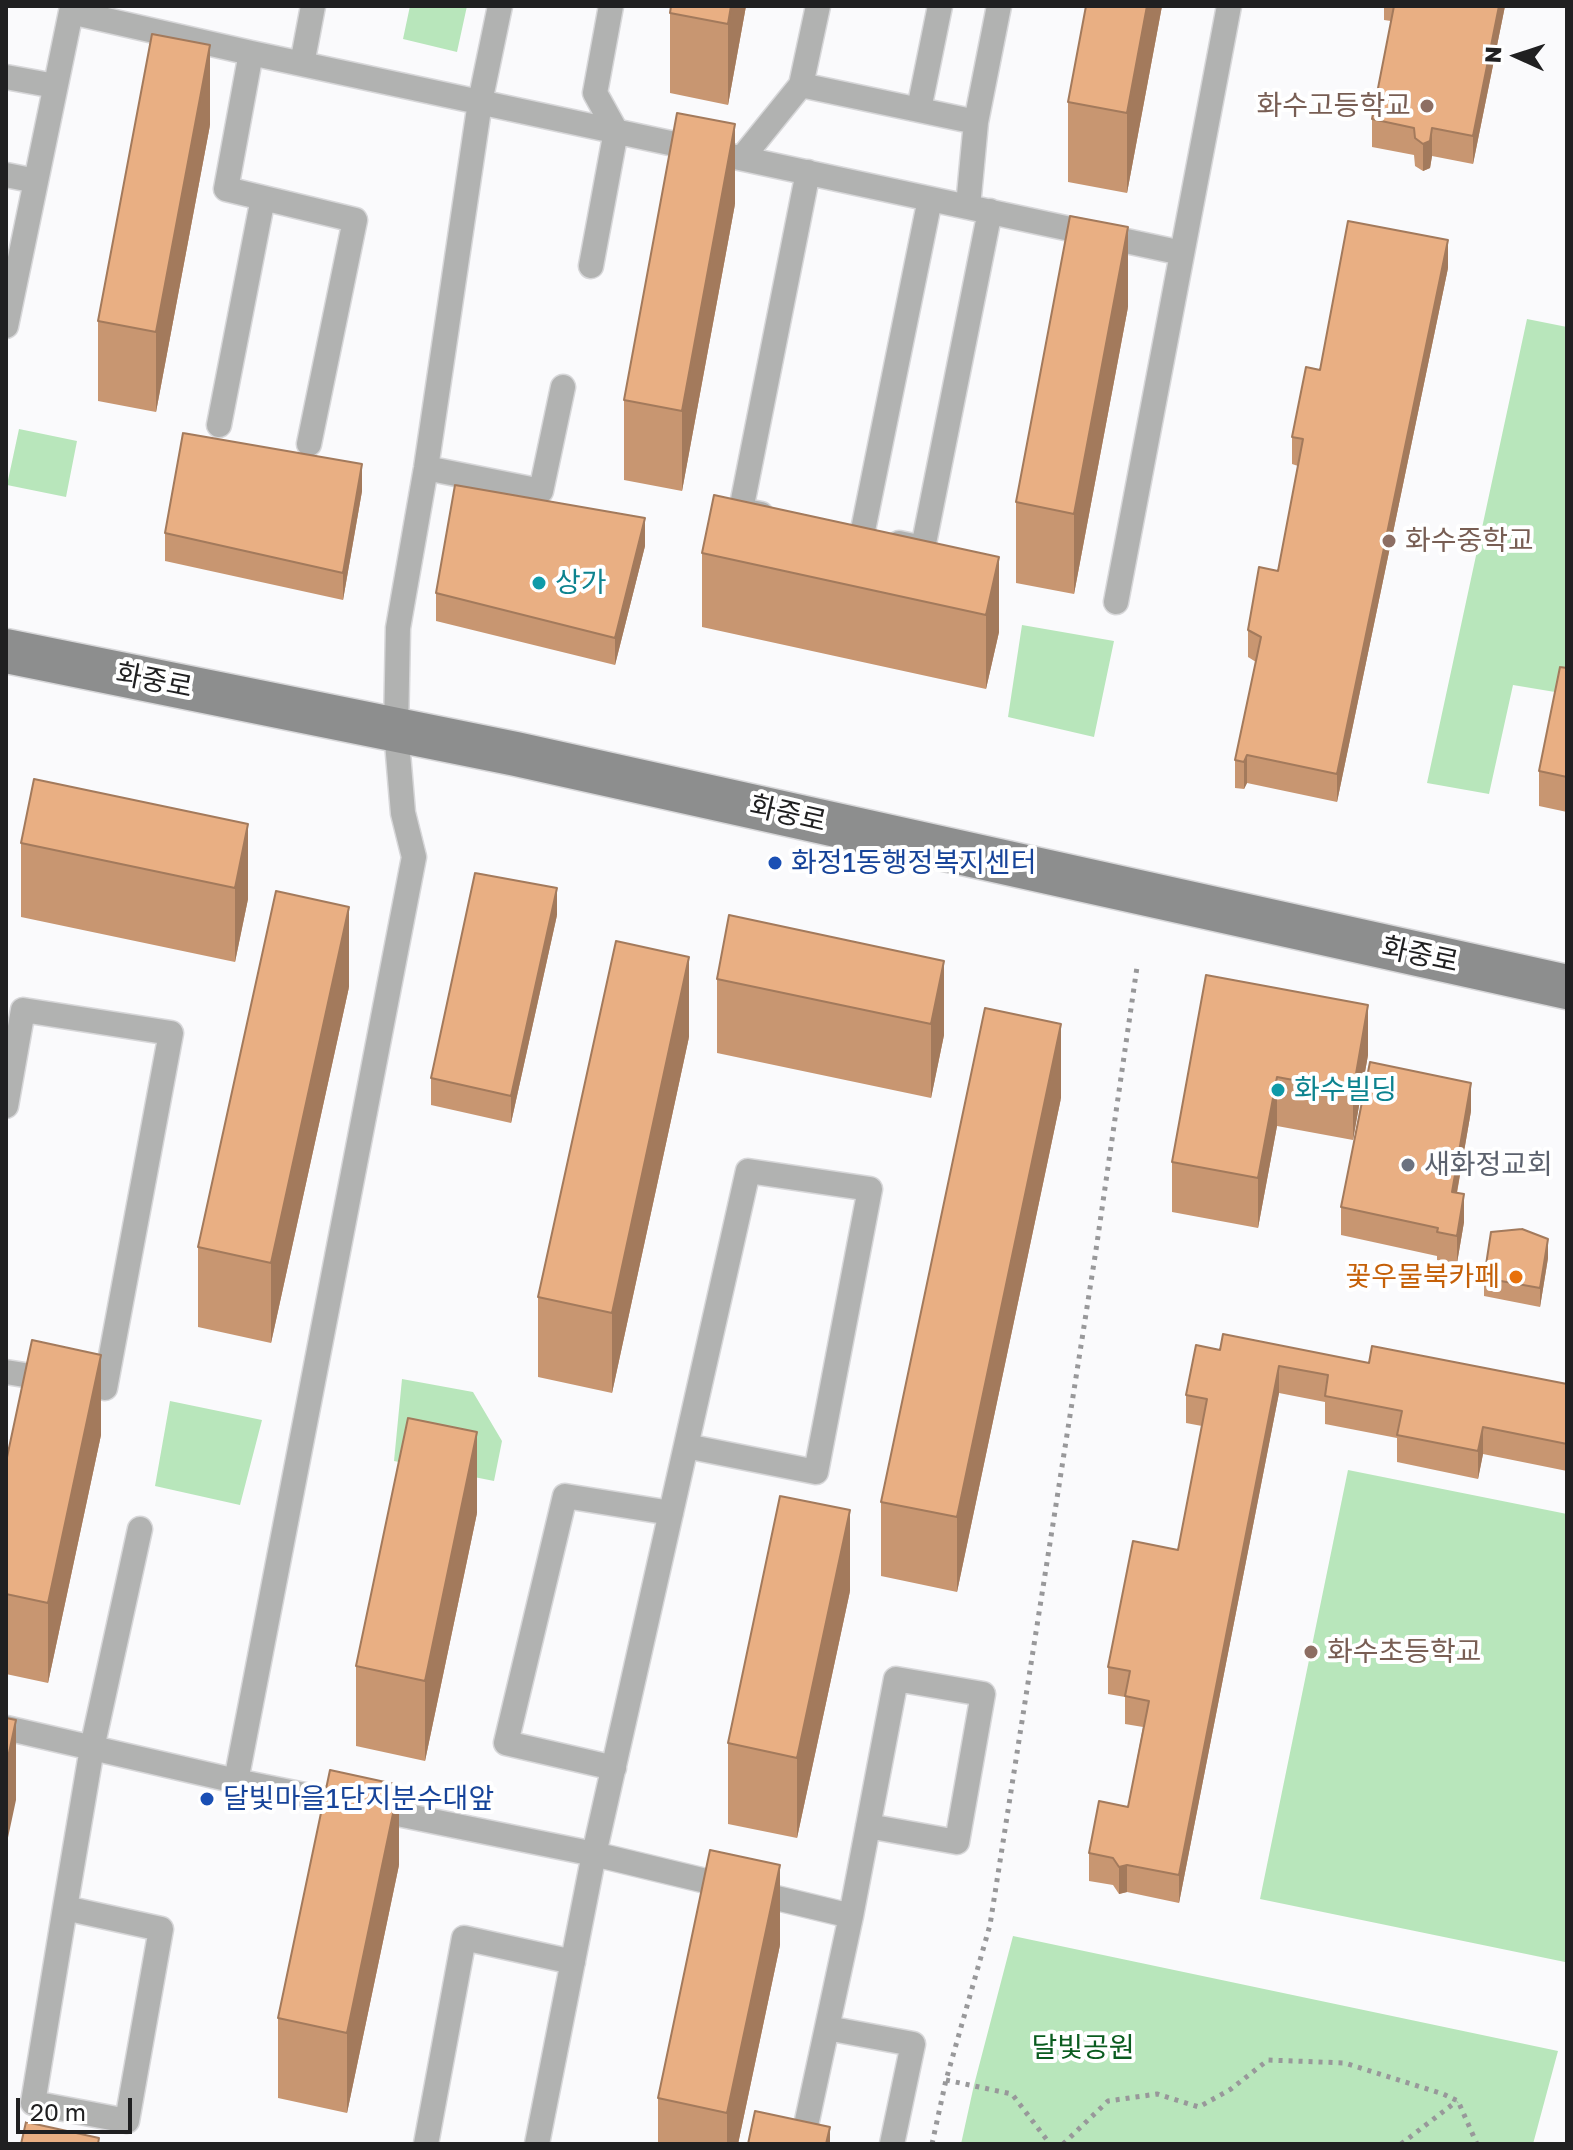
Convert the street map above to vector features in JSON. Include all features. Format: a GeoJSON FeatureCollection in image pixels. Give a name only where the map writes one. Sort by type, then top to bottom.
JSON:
{"type":"FeatureCollection","features":[{"type":"Feature","properties":{"kind":"main road","name":"화중로"},"geometry":{"type":"LineString","coordinates":[[6,651],[516,754],[1567,987]]}},
{"type":"Feature","properties":{"kind":"lane"},"geometry":{"type":"LineString","coordinates":[[302,64],[313,6]]}},
{"type":"Feature","properties":{"kind":"lane"},"geometry":{"type":"LineString","coordinates":[[236,1781],[414,857],[403,813],[396,730],[398,628],[426,468],[480,102],[500,6]]}},
{"type":"Feature","properties":{"kind":"lane"},"geometry":{"type":"LineString","coordinates":[[591,266],[616,131],[595,93],[611,6]]}},
{"type":"Feature","properties":{"kind":"lane"},"geometry":{"type":"LineString","coordinates":[[742,158],[801,85],[818,6]]}},
{"type":"Feature","properties":{"kind":"lane"},"geometry":{"type":"LineString","coordinates":[[919,109],[940,6]]}},
{"type":"Feature","properties":{"kind":"lane"},"geometry":{"type":"LineString","coordinates":[[930,199],[854,534],[923,548],[979,209],[976,122],[999,6]]}},
{"type":"Feature","properties":{"kind":"lane"},"geometry":{"type":"LineString","coordinates":[[1116,602],[1229,6]]}},
{"type":"Feature","properties":{"kind":"lane"},"geometry":{"type":"LineString","coordinates":[[6,326],[11,280],[36,181],[71,12],[1182,253]]}},
{"type":"Feature","properties":{"kind":"lane"},"geometry":{"type":"LineString","coordinates":[[251,53],[226,189],[355,220],[309,444]]}},
{"type":"Feature","properties":{"kind":"lane"},"geometry":{"type":"LineString","coordinates":[[6,77],[55,86]]}},
{"type":"Feature","properties":{"kind":"lane"},"geometry":{"type":"LineString","coordinates":[[801,85],[976,122]]}},
{"type":"Feature","properties":{"kind":"lane"},"geometry":{"type":"LineString","coordinates":[[786,519],[741,510],[808,172]]}},
{"type":"Feature","properties":{"kind":"lane"},"geometry":{"type":"LineString","coordinates":[[6,175],[36,181]]}},
{"type":"Feature","properties":{"kind":"lane"},"geometry":{"type":"LineString","coordinates":[[219,425],[263,198]]}},
{"type":"Feature","properties":{"kind":"lane"},"geometry":{"type":"LineString","coordinates":[[426,468],[541,491],[563,387]]}},
{"type":"Feature","properties":{"kind":"lane"},"geometry":{"type":"LineString","coordinates":[[6,1106],[23,1010],[171,1033],[105,1388],[6,1372]]}},
{"type":"Feature","properties":{"kind":"lane"},"geometry":{"type":"LineString","coordinates":[[537,2144],[594,1854],[748,1171],[870,1189],[816,1472],[686,1446]]}},
{"type":"Feature","properties":{"kind":"lane"},"geometry":{"type":"LineString","coordinates":[[614,1768],[506,1743],[565,1496],[671,1513]]}},
{"type":"Feature","properties":{"kind":"lane"},"geometry":{"type":"LineString","coordinates":[[65,1908],[161,1929],[127,2121],[33,2103],[65,1908],[92,1748],[140,1529]]}},
{"type":"Feature","properties":{"kind":"lane"},"geometry":{"type":"LineString","coordinates":[[802,2144],[851,1916],[868,1826],[896,1679],[983,1694],[957,1842],[868,1826]]}},
{"type":"Feature","properties":{"kind":"lane"},"geometry":{"type":"LineString","coordinates":[[6,1728],[236,1781],[594,1854],[851,1916]]}},
{"type":"Feature","properties":{"kind":"lane"},"geometry":{"type":"LineString","coordinates":[[426,2144],[464,1938],[573,1962]]}},
{"type":"Feature","properties":{"kind":"lane"},"geometry":{"type":"LineString","coordinates":[[827,2028],[913,2044],[892,2144]]}},
{"type":"Feature","properties":{"kind":"path"},"geometry":{"type":"LineString","coordinates":[[932,2144],[946,2080],[990,1925],[1137,967]]}},
{"type":"Feature","properties":{"kind":"path"},"geometry":{"type":"LineString","coordinates":[[1063,2144],[1108,2101],[1157,2094],[1199,2107],[1231,2089],[1268,2060],[1345,2063],[1443,2094],[1458,2101],[1477,2144]]}},
{"type":"Feature","properties":{"kind":"path"},"geometry":{"type":"LineString","coordinates":[[946,2080],[1012,2094],[1050,2144]]}},
{"type":"Feature","properties":{"kind":"path"},"geometry":{"type":"LineString","coordinates":[[1401,2144],[1458,2101]]}},
{"type":"Feature","properties":{"kind":"green space"},"geometry":{"type":"Polygon","coordinates":[[[410,6],[467,6],[457,52],[403,39],[410,6]]]}},
{"type":"Feature","properties":{"kind":"green space"},"geometry":{"type":"Polygon","coordinates":[[[1527,319],[1567,327],[1567,694],[1513,685],[1489,794],[1427,783],[1527,319]]]}},
{"type":"Feature","properties":{"kind":"green space"},"geometry":{"type":"Polygon","coordinates":[[[19,429],[77,441],[66,497],[7,485],[19,429]]]}},
{"type":"Feature","properties":{"kind":"green space"},"geometry":{"type":"Polygon","coordinates":[[[1022,625],[1114,641],[1094,737],[1008,717],[1022,625]]]}},
{"type":"Feature","properties":{"kind":"green space"},"geometry":{"type":"Polygon","coordinates":[[[402,1379],[473,1392],[502,1441],[494,1481],[394,1461],[402,1379]]]}},
{"type":"Feature","properties":{"kind":"green space"},"geometry":{"type":"Polygon","coordinates":[[[170,1401],[262,1420],[240,1505],[155,1486],[170,1401]]]}},
{"type":"Feature","properties":{"kind":"green space"},"geometry":{"type":"Polygon","coordinates":[[[1348,1470],[1567,1514],[1565,1962],[1260,1899],[1348,1470]]]}},
{"type":"Feature","properties":{"kind":"green space","name":"달빛공원"},"geometry":{"type":"Polygon","coordinates":[[[1013,1936],[1558,2051],[1533,2144],[961,2144],[1013,1936]]]}},
{"type":"Feature","properties":{"kind":"building"},"geometry":{"type":"Polygon","coordinates":[[[671,6],[731,6],[728,24],[670,13],[671,6]]]}},
{"type":"Feature","properties":{"kind":"building"},"geometry":{"type":"Polygon","coordinates":[[[1086,6],[1147,6],[1127,113],[1068,102],[1086,6]]]}},
{"type":"Feature","properties":{"kind":"building"},"geometry":{"type":"Polygon","coordinates":[[[1394,6],[1499,6],[1473,136],[1432,128],[1430,141],[1423,144],[1415,138],[1414,128],[1372,119],[1394,6]]]}},
{"type":"Feature","properties":{"kind":"building"},"geometry":{"type":"Polygon","coordinates":[[[152,34],[210,45],[156,332],[98,321],[152,34]]]}},
{"type":"Feature","properties":{"kind":"building"},"geometry":{"type":"Polygon","coordinates":[[[677,113],[735,124],[682,411],[624,400],[677,113]]]}},
{"type":"Feature","properties":{"kind":"building"},"geometry":{"type":"Polygon","coordinates":[[[1070,216],[1128,227],[1074,514],[1016,502],[1070,216]]]}},
{"type":"Feature","properties":{"kind":"building"},"geometry":{"type":"Polygon","coordinates":[[[1348,221],[1448,240],[1337,774],[1247,755],[1244,762],[1235,760],[1261,637],[1248,630],[1259,567],[1278,571],[1303,439],[1292,437],[1306,367],[1320,370],[1348,221]]]}},
{"type":"Feature","properties":{"kind":"building"},"geometry":{"type":"Polygon","coordinates":[[[183,433],[362,464],[343,573],[165,533],[183,433]]]}},
{"type":"Feature","properties":{"kind":"building","name":"상가"},"geometry":{"type":"Polygon","coordinates":[[[455,485],[645,518],[615,638],[436,593],[455,485]]]}},
{"type":"Feature","properties":{"kind":"building"},"geometry":{"type":"Polygon","coordinates":[[[714,495],[999,557],[986,615],[702,553],[714,495]]]}},
{"type":"Feature","properties":{"kind":"building"},"geometry":{"type":"Polygon","coordinates":[[[1560,667],[1567,668],[1567,777],[1539,771],[1560,667]]]}},
{"type":"Feature","properties":{"kind":"building"},"geometry":{"type":"Polygon","coordinates":[[[34,779],[248,824],[235,888],[21,843],[34,779]]]}},
{"type":"Feature","properties":{"kind":"building"},"geometry":{"type":"Polygon","coordinates":[[[475,873],[557,888],[511,1096],[431,1078],[475,873]]]}},
{"type":"Feature","properties":{"kind":"building"},"geometry":{"type":"Polygon","coordinates":[[[276,891],[349,907],[271,1263],[198,1247],[276,891]]]}},
{"type":"Feature","properties":{"kind":"building"},"geometry":{"type":"Polygon","coordinates":[[[729,915],[944,961],[931,1024],[717,979],[729,915]]]}},
{"type":"Feature","properties":{"kind":"building"},"geometry":{"type":"Polygon","coordinates":[[[616,941],[689,957],[612,1313],[538,1297],[616,941]]]}},
{"type":"Feature","properties":{"kind":"building","name":"화수빌딩"},"geometry":{"type":"Polygon","coordinates":[[[1206,975],[1368,1005],[1353,1091],[1277,1077],[1258,1178],[1172,1162],[1206,975]]]}},
{"type":"Feature","properties":{"kind":"building"},"geometry":{"type":"Polygon","coordinates":[[[985,1008],[1061,1024],[957,1517],[881,1502],[985,1008]]]}},
{"type":"Feature","properties":{"kind":"building","name":"새화정교회"},"geometry":{"type":"Polygon","coordinates":[[[1370,1062],[1471,1083],[1452,1192],[1464,1194],[1457,1236],[1437,1232],[1438,1228],[1341,1207],[1370,1062]]]}},
{"type":"Feature","properties":{"kind":"building","name":"꽃우물북카페"},"geometry":{"type":"Polygon","coordinates":[[[1522,1229],[1548,1239],[1540,1288],[1484,1278],[1491,1232],[1522,1229]]]}},
{"type":"Feature","properties":{"kind":"building"},"geometry":{"type":"Polygon","coordinates":[[[1223,1334],[1369,1363],[1372,1346],[1567,1384],[1567,1444],[1483,1427],[1478,1451],[1397,1435],[1402,1411],[1325,1396],[1328,1375],[1279,1366],[1179,1875],[1127,1865],[1119,1867],[1113,1858],[1089,1853],[1099,1801],[1128,1807],[1149,1701],[1125,1696],[1130,1671],[1108,1667],[1133,1541],[1178,1550],[1207,1399],[1186,1395],[1196,1345],[1220,1350],[1223,1334]]]}},
{"type":"Feature","properties":{"kind":"building"},"geometry":{"type":"Polygon","coordinates":[[[32,1340],[101,1355],[48,1603],[6,1594],[6,1462],[32,1340]]]}},
{"type":"Feature","properties":{"kind":"building"},"geometry":{"type":"Polygon","coordinates":[[[408,1418],[477,1432],[425,1681],[356,1666],[408,1418]]]}},
{"type":"Feature","properties":{"kind":"building"},"geometry":{"type":"Polygon","coordinates":[[[780,1496],[850,1510],[797,1758],[728,1743],[780,1496]]]}},
{"type":"Feature","properties":{"kind":"building"},"geometry":{"type":"Polygon","coordinates":[[[6,1718],[16,1720],[6,1767],[6,1718]]]}},
{"type":"Feature","properties":{"kind":"building"},"geometry":{"type":"Polygon","coordinates":[[[330,1770],[399,1785],[347,2033],[278,2018],[330,1770]]]}},
{"type":"Feature","properties":{"kind":"building"},"geometry":{"type":"Polygon","coordinates":[[[710,1850],[780,1865],[727,2113],[658,2098],[710,1850]]]}},
{"type":"Feature","properties":{"kind":"building"},"geometry":{"type":"Polygon","coordinates":[[[755,2111],[830,2127],[826,2144],[748,2144],[755,2111]]]}},
{"type":"Feature","properties":{"kind":"building"},"geometry":{"type":"Polygon","coordinates":[[[26,2122],[99,2138],[98,2144],[21,2144],[26,2122]]]}},
{"type":"Feature","properties":{"kind":"place","name":"화수고등학교"},"geometry":{"type":"Point","coordinates":[1427,106]}},
{"type":"Feature","properties":{"kind":"place","name":"화수중학교"},"geometry":{"type":"Point","coordinates":[1389,541]}},
{"type":"Feature","properties":{"kind":"place","name":"상가"},"geometry":{"type":"Point","coordinates":[539,583]}},
{"type":"Feature","properties":{"kind":"place","name":"화정1동행정복지센터"},"geometry":{"type":"Point","coordinates":[775,863]}},
{"type":"Feature","properties":{"kind":"place","name":"화수빌딩"},"geometry":{"type":"Point","coordinates":[1278,1090]}},
{"type":"Feature","properties":{"kind":"place","name":"새화정교회"},"geometry":{"type":"Point","coordinates":[1408,1165]}},
{"type":"Feature","properties":{"kind":"place","name":"꽃우물북카페"},"geometry":{"type":"Point","coordinates":[1516,1277]}},
{"type":"Feature","properties":{"kind":"place","name":"화수초등학교"},"geometry":{"type":"Point","coordinates":[1311,1652]}},
{"type":"Feature","properties":{"kind":"place","name":"달빛마을1단지분수대앞"},"geometry":{"type":"Point","coordinates":[207,1799]}}]}
